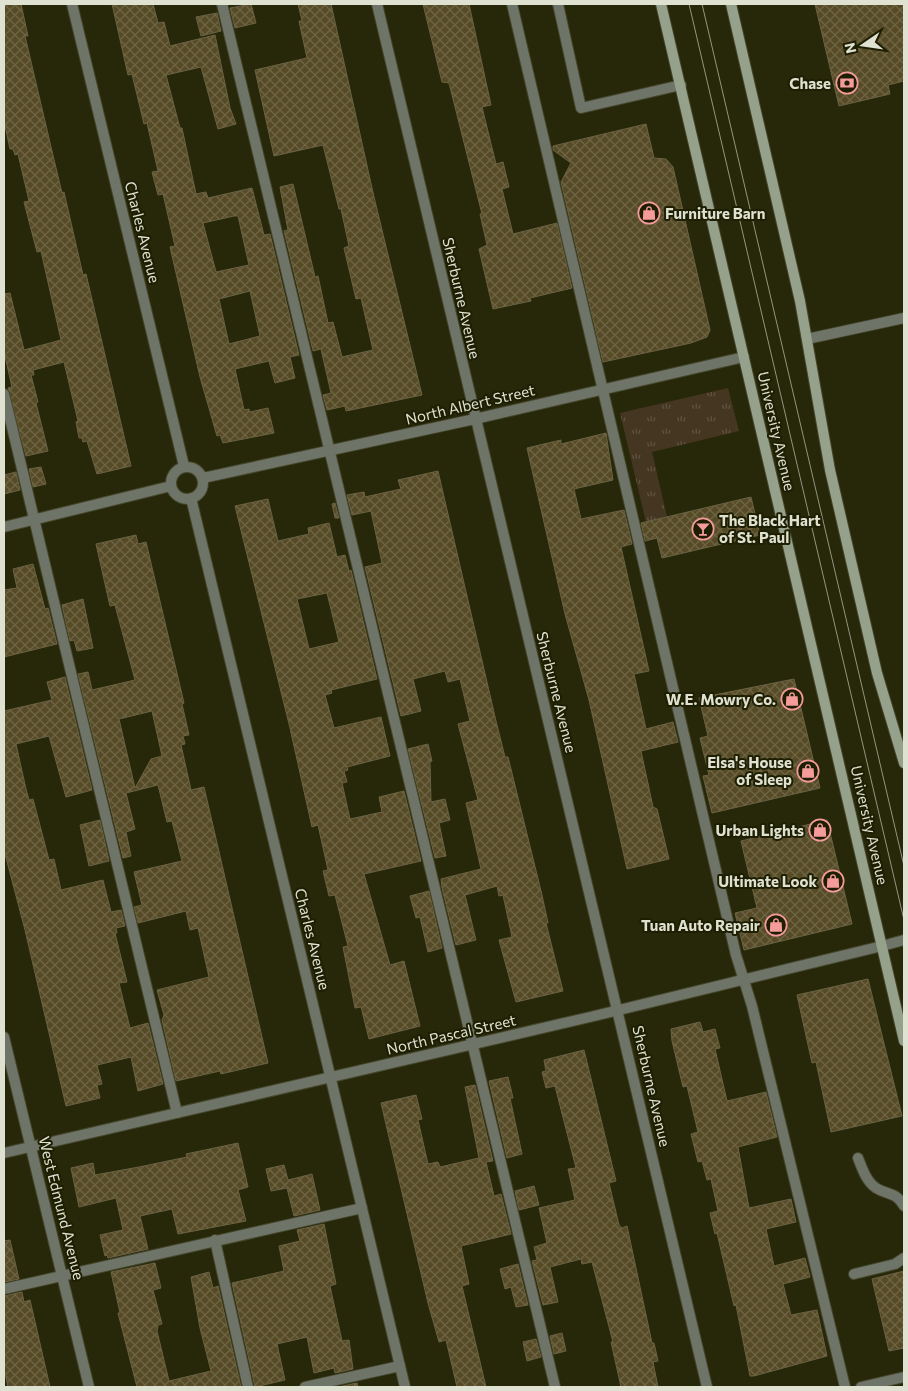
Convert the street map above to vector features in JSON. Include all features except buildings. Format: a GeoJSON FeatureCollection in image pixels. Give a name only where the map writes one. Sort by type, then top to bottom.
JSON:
{"type":"FeatureCollection","features":[{"type":"Feature","properties":{"kind":"main road","name":"University Avenue"},"geometry":{"type":"LineString","coordinates":[[662,4],[904,1041]]}},
{"type":"Feature","properties":{"kind":"main road"},"geometry":{"type":"LineString","coordinates":[[731,4],[807,340],[830,470],[877,674],[904,763]]}},
{"type":"Feature","properties":{"kind":"street","name":"Charles Avenue"},"geometry":{"type":"LineString","coordinates":[[72,4],[184,466]]}},
{"type":"Feature","properties":{"kind":"street"},"geometry":{"type":"LineString","coordinates":[[222,4],[331,450],[555,1387]]}},
{"type":"Feature","properties":{"kind":"street","name":"Sherburne Avenue"},"geometry":{"type":"LineString","coordinates":[[377,4],[707,1387]]}},
{"type":"Feature","properties":{"kind":"street"},"geometry":{"type":"LineString","coordinates":[[512,4],[704,824],[845,1387]]}},
{"type":"Feature","properties":{"kind":"street"},"geometry":{"type":"LineString","coordinates":[[558,4],[581,108],[680,85]]}},
{"type":"Feature","properties":{"kind":"street"},"geometry":{"type":"LineString","coordinates":[[807,340],[904,318]]}},
{"type":"Feature","properties":{"kind":"street","name":"North Albert Street"},"geometry":{"type":"LineString","coordinates":[[203,478],[475,419],[744,356]]}},
{"type":"Feature","properties":{"kind":"street"},"geometry":{"type":"LineString","coordinates":[[4,394],[177,1113]]}},
{"type":"Feature","properties":{"kind":"street"},"geometry":{"type":"LineString","coordinates":[[184,466],[195,468],[203,478],[201,490],[192,498],[180,498],[171,486],[172,475],[184,466]]}},
{"type":"Feature","properties":{"kind":"street"},"geometry":{"type":"LineString","coordinates":[[4,527],[171,486]]}},
{"type":"Feature","properties":{"kind":"street","name":"Charles Avenue"},"geometry":{"type":"LineString","coordinates":[[192,498],[406,1387]]}},
{"type":"Feature","properties":{"kind":"street","name":"North Pascal Street"},"geometry":{"type":"LineString","coordinates":[[4,1153],[472,1045],[904,940]]}},
{"type":"Feature","properties":{"kind":"street","name":"West Edmund Avenue"},"geometry":{"type":"LineString","coordinates":[[4,1036],[90,1387]]}},
{"type":"Feature","properties":{"kind":"street"},"geometry":{"type":"LineString","coordinates":[[858,1158],[864,1173],[873,1185],[878,1189],[892,1193],[904,1206]]}},
{"type":"Feature","properties":{"kind":"street"},"geometry":{"type":"LineString","coordinates":[[4,1289],[362,1208]]}},
{"type":"Feature","properties":{"kind":"street"},"geometry":{"type":"LineString","coordinates":[[215,1240],[248,1387]]}},
{"type":"Feature","properties":{"kind":"street"},"geometry":{"type":"LineString","coordinates":[[854,1274],[895,1264],[904,1258]]}},
{"type":"Feature","properties":{"kind":"street"},"geometry":{"type":"LineString","coordinates":[[305,1387],[400,1366]]}},
{"type":"Feature","properties":{"kind":"street"},"geometry":{"type":"LineString","coordinates":[[861,1387],[904,1377]]}},
{"type":"Feature","properties":{"kind":"green space"},"geometry":{"type":"Polygon","coordinates":[[[728,388],[739,431],[652,452],[667,517],[646,522],[620,413],[728,388]]]}},
{"type":"Feature","properties":{"kind":"tram line"},"geometry":{"type":"LineString","coordinates":[[689,4],[904,920]]}},
{"type":"Feature","properties":{"kind":"tram line"},"geometry":{"type":"LineString","coordinates":[[702,4],[904,866]]}},
{"type":"Feature","properties":{"kind":"place","name":"Chase"},"geometry":{"type":"Point","coordinates":[847,83]}},
{"type":"Feature","properties":{"kind":"place","name":"Furniture Barn"},"geometry":{"type":"Point","coordinates":[649,213]}},
{"type":"Feature","properties":{"kind":"place","name":"The Black Hart of St. Paul"},"geometry":{"type":"Point","coordinates":[703,529]}},
{"type":"Feature","properties":{"kind":"place","name":"W.E. Mowry Co."},"geometry":{"type":"Point","coordinates":[792,699]}},
{"type":"Feature","properties":{"kind":"place","name":"Elsa's House of Sleep"},"geometry":{"type":"Point","coordinates":[808,771]}},
{"type":"Feature","properties":{"kind":"place","name":"Urban Lights"},"geometry":{"type":"Point","coordinates":[820,830]}},
{"type":"Feature","properties":{"kind":"place","name":"Ultimate Look"},"geometry":{"type":"Point","coordinates":[833,881]}},
{"type":"Feature","properties":{"kind":"place","name":"Tuan Auto Repair"},"geometry":{"type":"Point","coordinates":[776,925]}}]}
